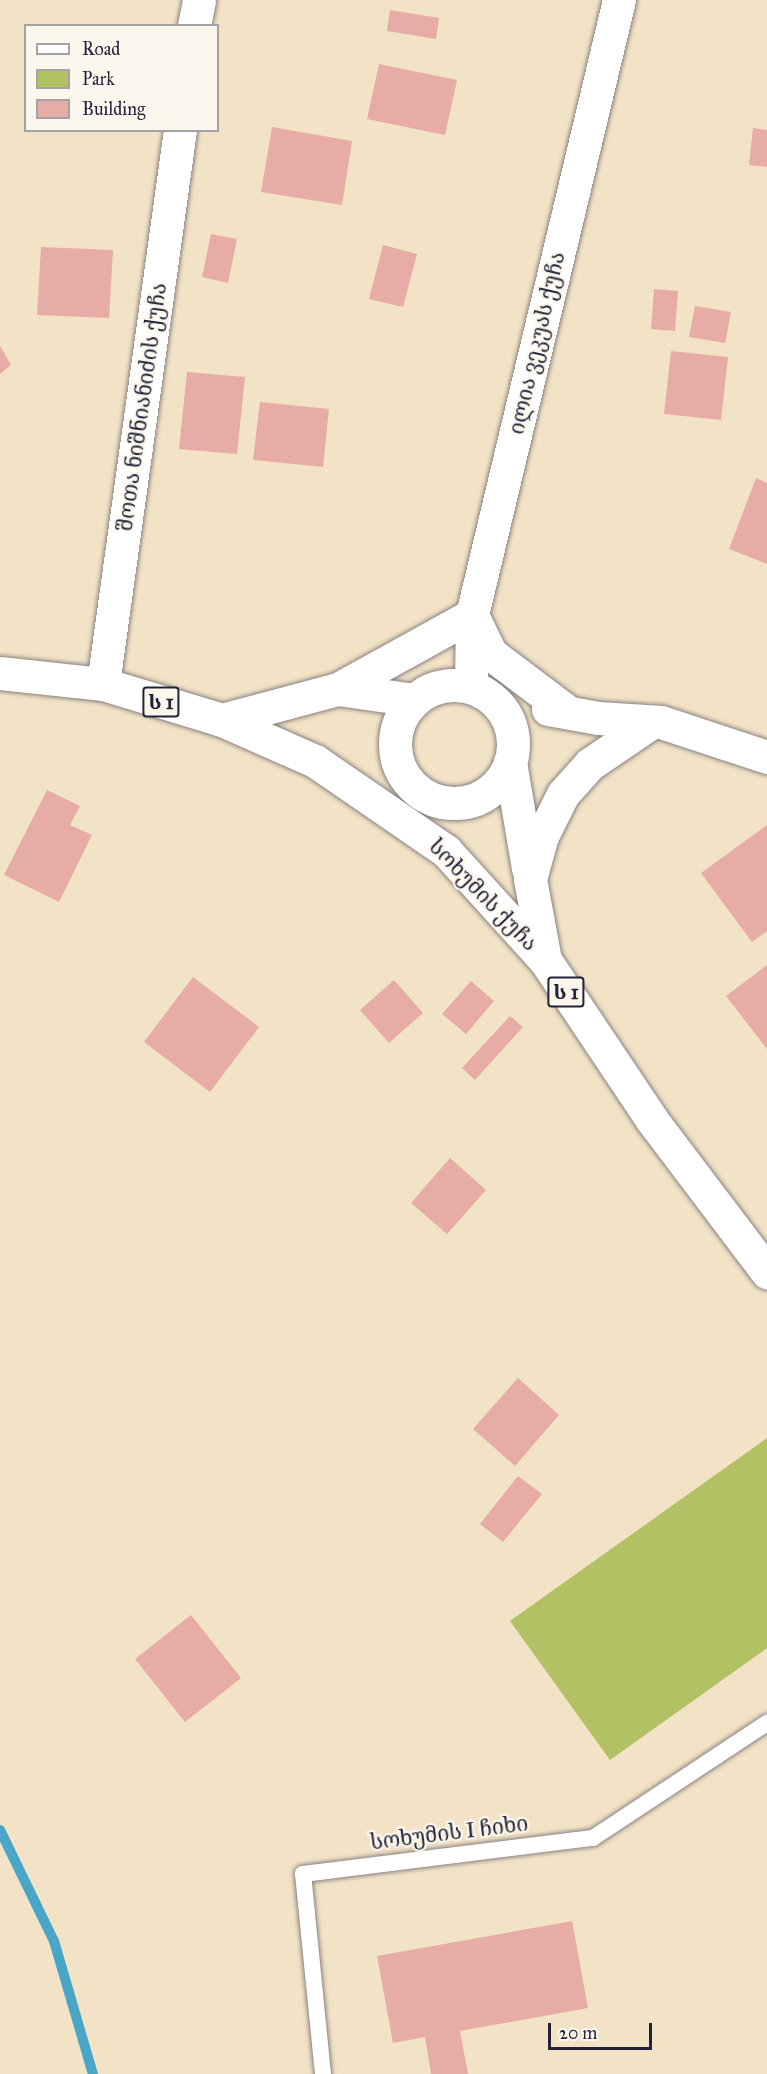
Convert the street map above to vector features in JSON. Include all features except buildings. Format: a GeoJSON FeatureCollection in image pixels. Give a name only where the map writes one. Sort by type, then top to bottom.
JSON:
{"type":"FeatureCollection","features":[{"type":"Feature","properties":{"kind":"main road"},"geometry":{"type":"LineString","coordinates":[[194,24],[199,0]]}},
{"type":"Feature","properties":{"kind":"main road","name":"ილია ვეკუას ქუჩა"},"geometry":{"type":"LineString","coordinates":[[482,693],[472,615],[619,0]]}},
{"type":"Feature","properties":{"kind":"main road","name":"შოთა ნიშნიანიძის ქუჩა"},"geometry":{"type":"LineString","coordinates":[[103,684],[180,132]]}},
{"type":"Feature","properties":{"kind":"main road"},"geometry":{"type":"LineString","coordinates":[[222,720],[338,689],[472,615],[491,654],[568,712]]}},
{"type":"Feature","properties":{"kind":"main road","name":"სოხუმის ქუჩა"},"geometry":{"type":"LineString","coordinates":[[0,673],[103,684],[222,720],[406,802],[545,960],[652,1120],[767,1272]]}},
{"type":"Feature","properties":{"kind":"main road"},"geometry":{"type":"LineString","coordinates":[[510,762],[502,780],[488,794],[470,802],[431,800],[406,802],[402,774],[395,755],[395,735],[402,716],[414,700],[441,686],[568,712],[652,722],[767,758]]}},
{"type":"Feature","properties":{"kind":"main road"},"geometry":{"type":"LineString","coordinates":[[338,689],[414,700]]}},
{"type":"Feature","properties":{"kind":"main road"},"geometry":{"type":"LineString","coordinates":[[482,693],[511,728],[510,762],[545,960]]}},
{"type":"Feature","properties":{"kind":"main road"},"geometry":{"type":"LineString","coordinates":[[530,879],[542,836],[563,794],[590,764],[652,722]]}},
{"type":"Feature","properties":{"kind":"lane","name":"სოხუმის I ჩიხი"},"geometry":{"type":"LineString","coordinates":[[323,2074],[303,1874],[593,1838],[767,1723]]}},
{"type":"Feature","properties":{"kind":"green space"},"geometry":{"type":"Polygon","coordinates":[[[767,1438],[767,1648],[610,1760],[510,1621],[767,1438]]]}},
{"type":"Feature","properties":{"kind":"waterway"},"geometry":{"type":"LineString","coordinates":[[0,1830],[54,1941],[93,2074]]}}]}
